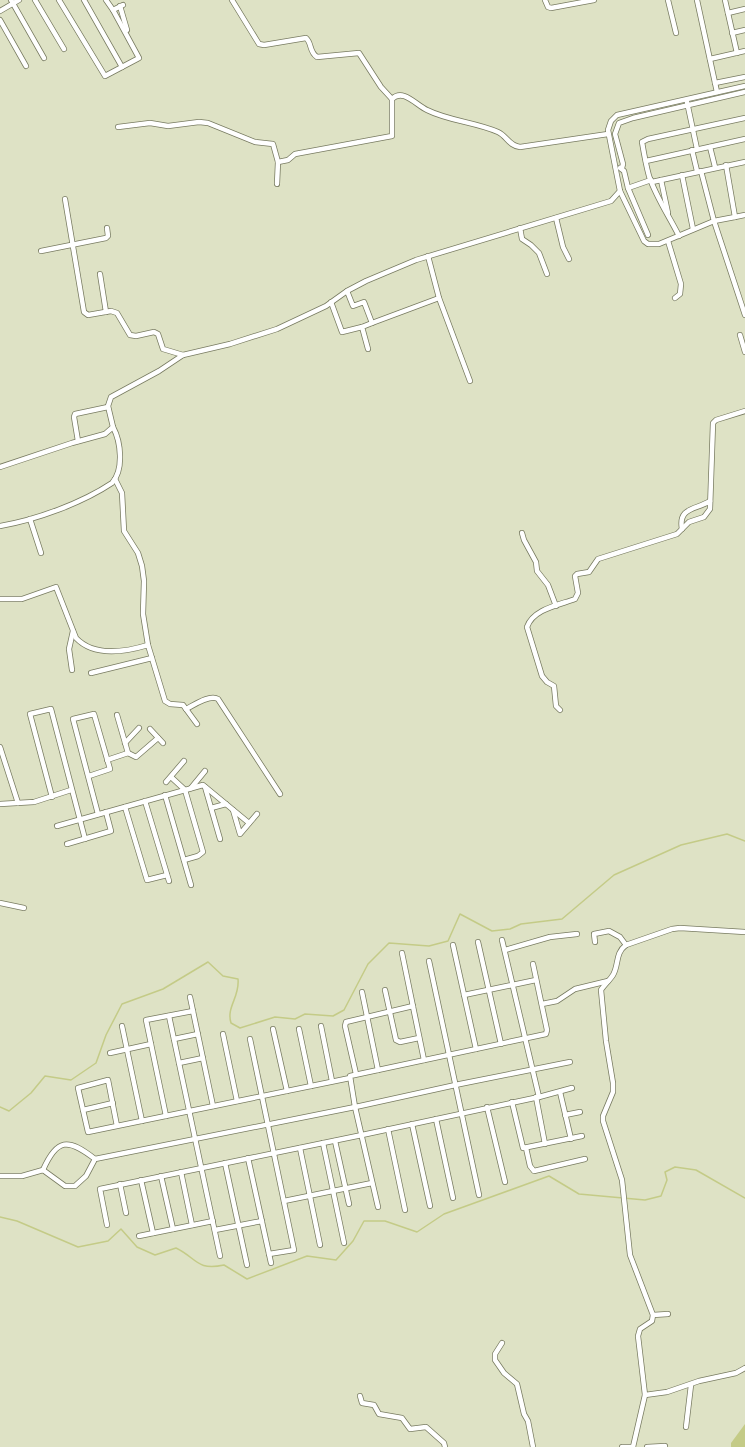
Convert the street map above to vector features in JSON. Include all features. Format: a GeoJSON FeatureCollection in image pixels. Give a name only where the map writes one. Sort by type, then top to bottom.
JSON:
{"type":"FeatureCollection","features":[{"type":"Feature","properties":{"kind":"street"},"geometry":{"type":"LineString","coordinates":[[0,11],[12,2],[19,0]]}},
{"type":"Feature","properties":{"kind":"street"},"geometry":{"type":"LineString","coordinates":[[35,0],[64,49]]}},
{"type":"Feature","properties":{"kind":"street"},"geometry":{"type":"LineString","coordinates":[[59,0],[102,74],[107,76],[139,58],[128,36],[106,0]]}},
{"type":"Feature","properties":{"kind":"street"},"geometry":{"type":"LineString","coordinates":[[84,0],[122,67]]}},
{"type":"Feature","properties":{"kind":"street"},"geometry":{"type":"LineString","coordinates":[[232,0],[259,44],[264,45],[306,38],[309,41],[312,52],[318,58],[356,52],[359,53],[381,87],[392,99],[392,136],[295,154],[288,160],[278,162]]}},
{"type":"Feature","properties":{"kind":"street"},"geometry":{"type":"LineString","coordinates":[[545,0],[548,7],[551,8],[594,0]]}},
{"type":"Feature","properties":{"kind":"street"},"geometry":{"type":"LineString","coordinates":[[668,0],[676,33]]}},
{"type":"Feature","properties":{"kind":"street"},"geometry":{"type":"LineString","coordinates":[[697,0],[717,92]]}},
{"type":"Feature","properties":{"kind":"street"},"geometry":{"type":"LineString","coordinates":[[725,0],[737,53]]}},
{"type":"Feature","properties":{"kind":"street"},"geometry":{"type":"LineString","coordinates":[[12,2],[44,58]]}},
{"type":"Feature","properties":{"kind":"street"},"geometry":{"type":"LineString","coordinates":[[113,10],[121,5],[128,36]]}},
{"type":"Feature","properties":{"kind":"street"},"geometry":{"type":"LineString","coordinates":[[728,12],[745,9]]}},
{"type":"Feature","properties":{"kind":"street"},"geometry":{"type":"LineString","coordinates":[[0,20],[26,66]]}},
{"type":"Feature","properties":{"kind":"street"},"geometry":{"type":"LineString","coordinates":[[732,33],[745,30]]}},
{"type":"Feature","properties":{"kind":"street"},"geometry":{"type":"LineString","coordinates":[[710,59],[745,51]]}},
{"type":"Feature","properties":{"kind":"street"},"geometry":{"type":"LineString","coordinates":[[715,83],[745,77]]}},
{"type":"Feature","properties":{"kind":"street"},"geometry":{"type":"LineString","coordinates":[[745,86],[617,115],[609,125],[608,134],[620,191],[644,241],[653,244],[668,241],[714,221],[745,215]]}},
{"type":"Feature","properties":{"kind":"street"},"geometry":{"type":"LineString","coordinates":[[723,91],[724,97]]}},
{"type":"Feature","properties":{"kind":"street"},"geometry":{"type":"LineString","coordinates":[[648,235],[628,188],[622,168],[623,164],[615,134],[619,123],[633,118],[745,92]]}},
{"type":"Feature","properties":{"kind":"street"},"geometry":{"type":"LineString","coordinates":[[392,99],[398,95],[406,96],[427,110],[497,132],[515,147],[608,134]]}},
{"type":"Feature","properties":{"kind":"street"},"geometry":{"type":"LineString","coordinates":[[686,99],[693,130],[694,150],[699,171],[745,315]]}},
{"type":"Feature","properties":{"kind":"street"},"geometry":{"type":"LineString","coordinates":[[679,236],[664,209],[652,181],[642,142],[644,140],[745,118]]}},
{"type":"Feature","properties":{"kind":"street"},"geometry":{"type":"LineString","coordinates":[[118,126],[150,123],[168,126],[199,122],[208,123],[255,142],[273,144],[278,162],[277,184]]}},
{"type":"Feature","properties":{"kind":"street"},"geometry":{"type":"LineString","coordinates":[[646,161],[745,139]]}},
{"type":"Feature","properties":{"kind":"street"},"geometry":{"type":"LineString","coordinates":[[710,147],[715,167]]}},
{"type":"Feature","properties":{"kind":"street"},"geometry":{"type":"LineString","coordinates":[[628,188],[652,181],[745,162]]}},
{"type":"Feature","properties":{"kind":"street"},"geometry":{"type":"LineString","coordinates":[[726,165],[735,216]]}},
{"type":"Feature","properties":{"kind":"street"},"geometry":{"type":"LineString","coordinates":[[616,168],[622,168]]}},
{"type":"Feature","properties":{"kind":"street"},"geometry":{"type":"LineString","coordinates":[[682,175],[693,229]]}},
{"type":"Feature","properties":{"kind":"street"},"geometry":{"type":"LineString","coordinates":[[661,180],[668,214]]}},
{"type":"Feature","properties":{"kind":"street"},"geometry":{"type":"LineString","coordinates":[[0,526],[30,519],[75,502],[106,486],[115,479],[119,464],[119,449],[117,434],[108,407],[108,400],[160,371],[183,356],[230,344],[277,329],[331,302],[346,291],[428,256],[611,201],[620,191]]}},
{"type":"Feature","properties":{"kind":"street"},"geometry":{"type":"LineString","coordinates":[[65,199],[83,310],[88,315],[111,311],[119,314],[130,335],[134,336],[154,332],[158,334],[163,349],[183,356]]}},
{"type":"Feature","properties":{"kind":"street"},"geometry":{"type":"LineString","coordinates":[[556,218],[563,247],[569,259]]}},
{"type":"Feature","properties":{"kind":"street"},"geometry":{"type":"LineString","coordinates":[[41,251],[107,238],[107,228]]}},
{"type":"Feature","properties":{"kind":"street"},"geometry":{"type":"LineString","coordinates":[[520,228],[522,239],[531,244],[539,253],[547,274]]}},
{"type":"Feature","properties":{"kind":"street"},"geometry":{"type":"LineString","coordinates":[[668,241],[681,284],[680,294],[675,298]]}},
{"type":"Feature","properties":{"kind":"street"},"geometry":{"type":"LineString","coordinates":[[428,256],[439,298],[470,381]]}},
{"type":"Feature","properties":{"kind":"street"},"geometry":{"type":"LineString","coordinates":[[100,274],[106,312]]}},
{"type":"Feature","properties":{"kind":"street"},"geometry":{"type":"LineString","coordinates":[[346,291],[353,306],[364,302],[372,323]]}},
{"type":"Feature","properties":{"kind":"street"},"geometry":{"type":"LineString","coordinates":[[331,302],[342,332],[362,327],[439,298]]}},
{"type":"Feature","properties":{"kind":"street"},"geometry":{"type":"LineString","coordinates":[[362,327],[368,349]]}},
{"type":"Feature","properties":{"kind":"street"},"geometry":{"type":"LineString","coordinates":[[740,336],[745,352]]}},
{"type":"Feature","properties":{"kind":"street"},"geometry":{"type":"LineString","coordinates":[[78,441],[74,417],[75,414],[108,407]]}},
{"type":"Feature","properties":{"kind":"street"},"geometry":{"type":"LineString","coordinates":[[560,710],[556,706],[554,686],[547,682],[542,676],[527,627],[536,614],[575,599],[578,593],[575,576],[577,574],[589,572],[598,559],[678,534],[689,522],[704,517],[708,514],[710,501],[713,423],[716,420],[745,411]]}},
{"type":"Feature","properties":{"kind":"street"},"geometry":{"type":"LineString","coordinates":[[0,467],[78,441],[105,434],[114,428]]}},
{"type":"Feature","properties":{"kind":"street"},"geometry":{"type":"LineString","coordinates":[[115,479],[122,493],[124,531],[138,553],[142,566],[144,581],[143,614],[148,645],[165,701],[170,704],[180,704],[186,708],[197,724]]}},
{"type":"Feature","properties":{"kind":"street"},"geometry":{"type":"LineString","coordinates":[[682,529],[682,517],[685,512],[710,501]]}},
{"type":"Feature","properties":{"kind":"street"},"geometry":{"type":"LineString","coordinates":[[30,519],[41,553]]}},
{"type":"Feature","properties":{"kind":"street"},"geometry":{"type":"LineString","coordinates":[[522,532],[524,540],[536,562],[537,571],[548,585],[556,606]]}},
{"type":"Feature","properties":{"kind":"street"},"geometry":{"type":"LineString","coordinates":[[0,599],[22,599],[56,587],[76,638],[82,644],[89,648],[121,652],[148,645]]}},
{"type":"Feature","properties":{"kind":"street"},"geometry":{"type":"LineString","coordinates":[[72,670],[70,649],[73,629]]}},
{"type":"Feature","properties":{"kind":"street"},"geometry":{"type":"LineString","coordinates":[[91,673],[152,658]]}},
{"type":"Feature","properties":{"kind":"street"},"geometry":{"type":"LineString","coordinates":[[186,708],[210,698],[214,697],[218,699],[280,794]]}},
{"type":"Feature","properties":{"kind":"street"},"geometry":{"type":"LineString","coordinates":[[52,797],[30,714],[51,709],[85,839]]}},
{"type":"Feature","properties":{"kind":"street"},"geometry":{"type":"LineString","coordinates":[[89,776],[110,769],[94,714],[73,719],[98,814]]}},
{"type":"Feature","properties":{"kind":"street"},"geometry":{"type":"LineString","coordinates":[[117,715],[128,753]]}},
{"type":"Feature","properties":{"kind":"street"},"geometry":{"type":"LineString","coordinates":[[125,743],[139,728]]}},
{"type":"Feature","properties":{"kind":"street"},"geometry":{"type":"LineString","coordinates":[[150,729],[163,743]]}},
{"type":"Feature","properties":{"kind":"street"},"geometry":{"type":"LineString","coordinates":[[107,760],[128,753],[136,757],[158,738]]}},
{"type":"Feature","properties":{"kind":"street"},"geometry":{"type":"LineString","coordinates":[[0,747],[18,802]]}},
{"type":"Feature","properties":{"kind":"street"},"geometry":{"type":"LineString","coordinates":[[166,782],[184,761]]}},
{"type":"Feature","properties":{"kind":"street"},"geometry":{"type":"LineString","coordinates":[[191,788],[205,772]]}},
{"type":"Feature","properties":{"kind":"street"},"geometry":{"type":"LineString","coordinates":[[171,777],[185,790],[203,852],[198,856],[184,860]]}},
{"type":"Feature","properties":{"kind":"street"},"geometry":{"type":"LineString","coordinates":[[57,826],[203,784],[249,823]]}},
{"type":"Feature","properties":{"kind":"street"},"geometry":{"type":"LineString","coordinates":[[205,786],[220,839]]}},
{"type":"Feature","properties":{"kind":"street"},"geometry":{"type":"LineString","coordinates":[[0,804],[34,802],[71,790]]}},
{"type":"Feature","properties":{"kind":"street"},"geometry":{"type":"LineString","coordinates":[[165,795],[191,885]]}},
{"type":"Feature","properties":{"kind":"street"},"geometry":{"type":"LineString","coordinates":[[145,801],[169,881]]}},
{"type":"Feature","properties":{"kind":"street"},"geometry":{"type":"LineString","coordinates":[[211,808],[226,804]]}},
{"type":"Feature","properties":{"kind":"street"},"geometry":{"type":"LineString","coordinates":[[125,807],[147,880],[167,874]]}},
{"type":"Feature","properties":{"kind":"street"},"geometry":{"type":"LineString","coordinates":[[233,810],[240,834],[257,814]]}},
{"type":"Feature","properties":{"kind":"street"},"geometry":{"type":"LineString","coordinates":[[67,844],[111,831],[106,812]]}},
{"type":"Feature","properties":{"kind":"street"},"geometry":{"type":"LineString","coordinates":[[0,903],[24,908]]}},
{"type":"Feature","properties":{"kind":"street"},"geometry":{"type":"LineString","coordinates":[[622,1447],[633,1447],[645,1395],[638,1336],[640,1329],[652,1321],[653,1315],[630,1255],[624,1212],[622,1180],[605,1128],[603,1116],[613,1088],[600,994],[601,990],[614,974],[621,948],[626,945],[672,929],[680,928],[745,932]]}},
{"type":"Feature","properties":{"kind":"street"},"geometry":{"type":"LineString","coordinates":[[595,942],[594,934],[609,931],[620,937],[626,945]]}},
{"type":"Feature","properties":{"kind":"street"},"geometry":{"type":"LineString","coordinates":[[505,950],[550,937],[577,934]]}},
{"type":"Feature","properties":{"kind":"street"},"geometry":{"type":"LineString","coordinates":[[502,940],[524,1039],[533,1069],[545,1144]]}},
{"type":"Feature","properties":{"kind":"street"},"geometry":{"type":"LineString","coordinates":[[478,942],[501,1044]]}},
{"type":"Feature","properties":{"kind":"street"},"geometry":{"type":"LineString","coordinates":[[453,945],[476,1049]]}},
{"type":"Feature","properties":{"kind":"street"},"geometry":{"type":"LineString","coordinates":[[402,953],[424,1060]]}},
{"type":"Feature","properties":{"kind":"street"},"geometry":{"type":"LineString","coordinates":[[430,961],[479,1195]]}},
{"type":"Feature","properties":{"kind":"street"},"geometry":{"type":"LineString","coordinates":[[117,1126],[108,1080],[78,1088],[88,1132],[350,1078],[356,1074],[524,1039],[547,1032],[533,964]]}},
{"type":"Feature","properties":{"kind":"street"},"geometry":{"type":"LineString","coordinates":[[464,995],[536,980]]}},
{"type":"Feature","properties":{"kind":"street"},"geometry":{"type":"LineString","coordinates":[[542,1004],[557,1001],[575,989],[608,981]]}},
{"type":"Feature","properties":{"kind":"street"},"geometry":{"type":"LineString","coordinates":[[385,990],[397,1041],[419,1038]]}},
{"type":"Feature","properties":{"kind":"street"},"geometry":{"type":"LineString","coordinates":[[362,992],[378,1070]]}},
{"type":"Feature","properties":{"kind":"street"},"geometry":{"type":"LineString","coordinates":[[190,997],[213,1106]]}},
{"type":"Feature","properties":{"kind":"street"},"geometry":{"type":"LineString","coordinates":[[356,1074],[345,1023],[367,1016],[413,1006]]}},
{"type":"Feature","properties":{"kind":"street"},"geometry":{"type":"LineString","coordinates":[[166,1116],[146,1020],[193,1011]]}},
{"type":"Feature","properties":{"kind":"street"},"geometry":{"type":"LineString","coordinates":[[169,1016],[220,1256]]}},
{"type":"Feature","properties":{"kind":"street"},"geometry":{"type":"LineString","coordinates":[[122,1026],[142,1121]]}},
{"type":"Feature","properties":{"kind":"street"},"geometry":{"type":"LineString","coordinates":[[321,1026],[332,1081]]}},
{"type":"Feature","properties":{"kind":"street"},"geometry":{"type":"LineString","coordinates":[[274,1029],[287,1091]]}},
{"type":"Feature","properties":{"kind":"street"},"geometry":{"type":"LineString","coordinates":[[298,1029],[311,1086]]}},
{"type":"Feature","properties":{"kind":"street"},"geometry":{"type":"LineString","coordinates":[[174,1040],[198,1034]]}},
{"type":"Feature","properties":{"kind":"street"},"geometry":{"type":"LineString","coordinates":[[223,1034],[237,1101]]}},
{"type":"Feature","properties":{"kind":"street"},"geometry":{"type":"LineString","coordinates":[[250,1039],[294,1250],[269,1254]]}},
{"type":"Feature","properties":{"kind":"street"},"geometry":{"type":"LineString","coordinates":[[110,1053],[151,1044]]}},
{"type":"Feature","properties":{"kind":"street"},"geometry":{"type":"LineString","coordinates":[[179,1063],[203,1058]]}},
{"type":"Feature","properties":{"kind":"street"},"geometry":{"type":"LineString","coordinates":[[43,1170],[48,1156],[54,1150],[68,1144],[77,1146],[95,1159],[355,1107],[456,1084],[570,1062]]}},
{"type":"Feature","properties":{"kind":"street"},"geometry":{"type":"LineString","coordinates":[[350,1078],[355,1107],[378,1207]]}},
{"type":"Feature","properties":{"kind":"street"},"geometry":{"type":"LineString","coordinates":[[107,1225],[100,1188],[362,1135],[538,1097],[572,1088]]}},
{"type":"Feature","properties":{"kind":"street"},"geometry":{"type":"LineString","coordinates":[[560,1092],[571,1138]]}},
{"type":"Feature","properties":{"kind":"street"},"geometry":{"type":"LineString","coordinates":[[512,1102],[522,1146],[526,1148],[530,1166],[534,1171],[585,1159]]}},
{"type":"Feature","properties":{"kind":"street"},"geometry":{"type":"LineString","coordinates":[[83,1110],[112,1103]]}},
{"type":"Feature","properties":{"kind":"street"},"geometry":{"type":"LineString","coordinates":[[487,1108],[505,1182]]}},
{"type":"Feature","properties":{"kind":"street"},"geometry":{"type":"LineString","coordinates":[[565,1115],[580,1112]]}},
{"type":"Feature","properties":{"kind":"street"},"geometry":{"type":"LineString","coordinates":[[436,1119],[453,1198]]}},
{"type":"Feature","properties":{"kind":"street"},"geometry":{"type":"LineString","coordinates":[[412,1124],[430,1206]]}},
{"type":"Feature","properties":{"kind":"street"},"geometry":{"type":"LineString","coordinates":[[388,1129],[405,1210]]}},
{"type":"Feature","properties":{"kind":"street"},"geometry":{"type":"LineString","coordinates":[[526,1148],[582,1136]]}},
{"type":"Feature","properties":{"kind":"street"},"geometry":{"type":"LineString","coordinates":[[335,1140],[349,1204]]}},
{"type":"Feature","properties":{"kind":"street"},"geometry":{"type":"LineString","coordinates":[[322,1143],[344,1243]]}},
{"type":"Feature","properties":{"kind":"street"},"geometry":{"type":"LineString","coordinates":[[300,1148],[320,1245]]}},
{"type":"Feature","properties":{"kind":"street"},"geometry":{"type":"LineString","coordinates":[[248,1158],[270,1263]]}},
{"type":"Feature","properties":{"kind":"street"},"geometry":{"type":"LineString","coordinates":[[43,1170],[65,1186],[75,1186],[86,1176],[95,1159]]}},
{"type":"Feature","properties":{"kind":"street"},"geometry":{"type":"LineString","coordinates":[[225,1163],[247,1265]]}},
{"type":"Feature","properties":{"kind":"street"},"geometry":{"type":"LineString","coordinates":[[0,1176],[22,1176],[43,1170]]}},
{"type":"Feature","properties":{"kind":"street"},"geometry":{"type":"LineString","coordinates":[[181,1172],[192,1225]]}},
{"type":"Feature","properties":{"kind":"street"},"geometry":{"type":"LineString","coordinates":[[161,1176],[172,1229]]}},
{"type":"Feature","properties":{"kind":"street"},"geometry":{"type":"LineString","coordinates":[[141,1180],[153,1233]]}},
{"type":"Feature","properties":{"kind":"street"},"geometry":{"type":"LineString","coordinates":[[284,1201],[372,1183]]}},
{"type":"Feature","properties":{"kind":"street"},"geometry":{"type":"LineString","coordinates":[[120,1184],[126,1213]]}},
{"type":"Feature","properties":{"kind":"street"},"geometry":{"type":"LineString","coordinates":[[139,1236],[212,1220]]}},
{"type":"Feature","properties":{"kind":"street"},"geometry":{"type":"LineString","coordinates":[[215,1230],[262,1221]]}},
{"type":"Feature","properties":{"kind":"street"},"geometry":{"type":"LineString","coordinates":[[653,1315],[668,1314]]}},
{"type":"Feature","properties":{"kind":"street"},"geometry":{"type":"LineString","coordinates":[[502,1344],[495,1354],[495,1360],[504,1373],[517,1384],[524,1414],[528,1421],[533,1447]]}},
{"type":"Feature","properties":{"kind":"street"},"geometry":{"type":"LineString","coordinates":[[645,1395],[667,1392],[699,1381],[736,1373],[745,1368]]}},
{"type":"Feature","properties":{"kind":"street"},"geometry":{"type":"LineString","coordinates":[[686,1427],[691,1385]]}},
{"type":"Feature","properties":{"kind":"street"},"geometry":{"type":"LineString","coordinates":[[360,1396],[362,1403],[374,1405],[379,1414],[402,1418],[410,1429],[426,1427],[444,1443],[445,1447]]}},
{"type":"Feature","properties":{"kind":"street"},"geometry":{"type":"LineString","coordinates":[[647,1447],[665,1446]]}},
{"type":"Feature","properties":{"kind":"shaded area"},"geometry":{"type":"Polygon","coordinates":[[[745,1424],[745,1447],[731,1447],[731,1443],[745,1424]]]}},
{"type":"Feature","properties":{"kind":"waterway"},"geometry":{"type":"LineString","coordinates":[[0,1107],[9,1111],[31,1093],[45,1076],[71,1080],[96,1063],[106,1035],[122,1004],[163,989],[208,962],[223,976],[238,979],[237,991],[230,1012],[230,1017],[231,1023],[240,1028],[275,1017],[295,1019],[305,1014],[333,1016],[344,1010],[368,964],[389,943],[429,946],[448,941],[460,914],[492,931],[510,929],[521,924],[562,919],[614,875],[681,845],[727,834],[745,841]]}},
{"type":"Feature","properties":{"kind":"waterway"},"geometry":{"type":"LineString","coordinates":[[0,1217],[17,1221],[78,1247],[108,1241],[121,1229],[137,1247],[155,1255],[176,1248],[202,1265],[224,1265],[247,1279],[307,1256],[336,1260],[353,1241],[364,1221],[385,1221],[417,1232],[444,1214],[549,1176],[579,1194],[645,1200],[661,1196],[667,1180],[665,1172],[675,1167],[696,1170],[745,1198]]}}]}
